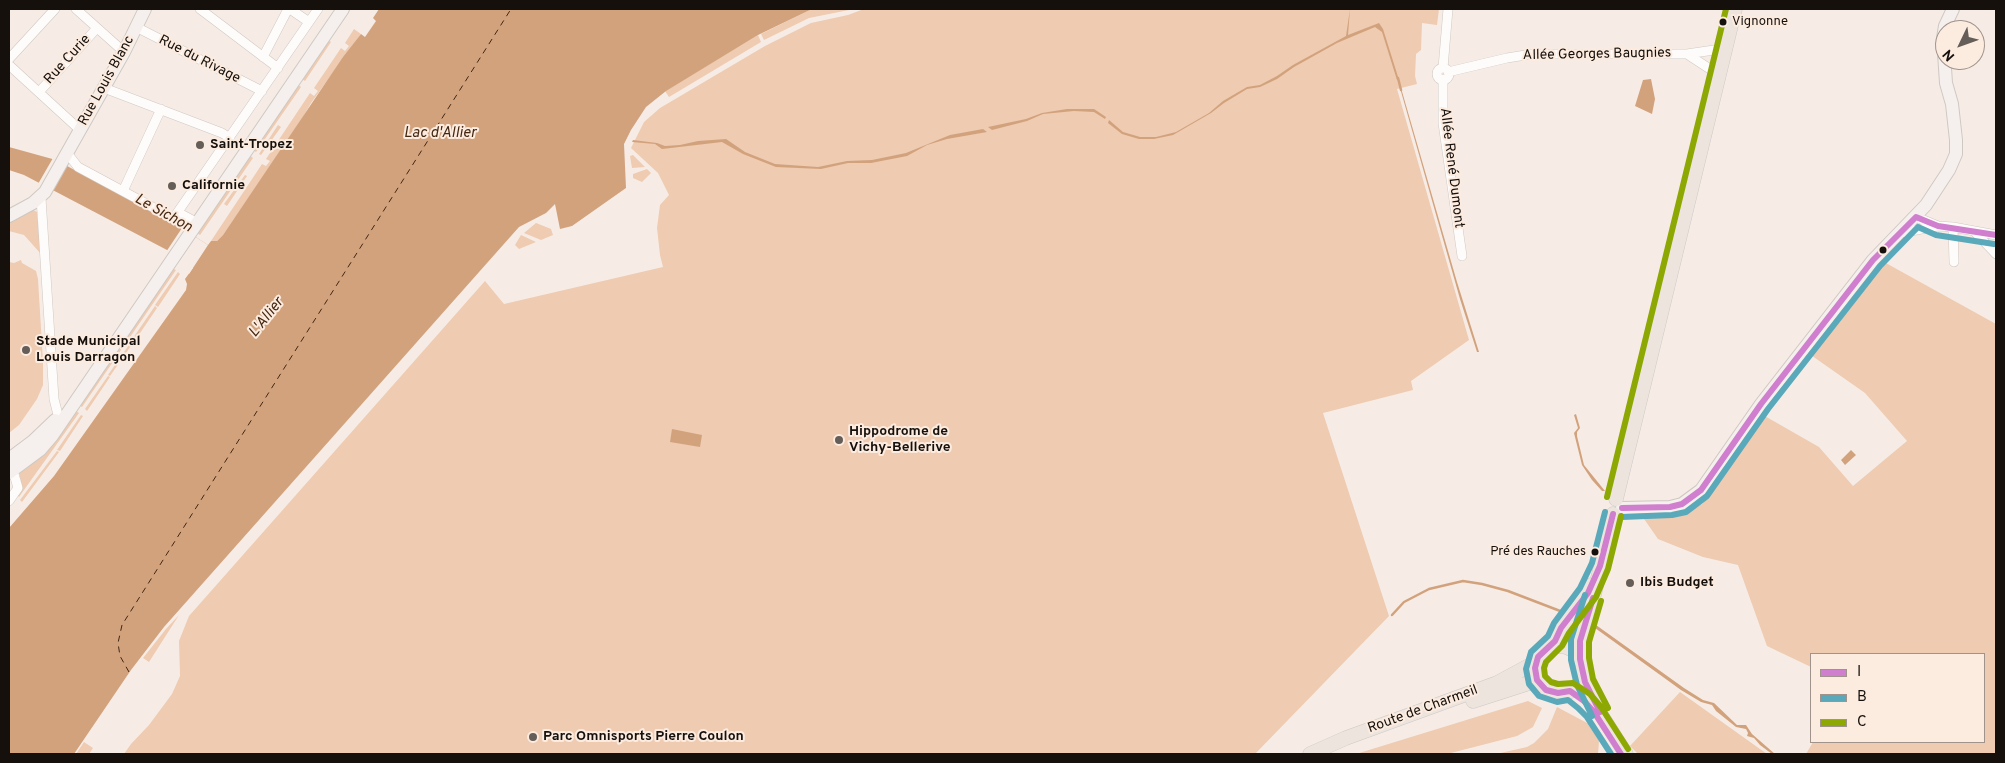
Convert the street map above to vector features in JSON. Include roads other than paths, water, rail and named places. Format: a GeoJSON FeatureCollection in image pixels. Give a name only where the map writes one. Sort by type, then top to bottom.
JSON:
{"type":"FeatureCollection","features":[{"type":"Feature","properties":{"kind":"main road","name":"Rue Louis Blanc"},"geometry":{"type":"LineString","coordinates":[[43,195],[124,52],[145,9]]}},
{"type":"Feature","properties":{"kind":"main road"},"geometry":{"type":"LineString","coordinates":[[10,468],[40,450],[52,436],[335,9]]}},
{"type":"Feature","properties":{"kind":"main road"},"geometry":{"type":"LineString","coordinates":[[190,227],[343,9]]}},
{"type":"Feature","properties":{"kind":"main road"},"geometry":{"type":"LineString","coordinates":[[1600,566],[1588,593],[1548,648],[1538,656],[1535,675],[1541,686],[1551,692],[1570,691],[1579,682],[1581,665],[1580,641],[1590,612],[1600,566],[1617,507],[1735,9]]}},
{"type":"Feature","properties":{"kind":"main road"},"geometry":{"type":"LineString","coordinates":[[1617,507],[1670,507],[1682,504],[1702,490],[1761,404],[1873,260],[1916,217],[1949,170],[1956,154],[1956,140],[1942,52],[1945,26],[1953,9]]}},
{"type":"Feature","properties":{"kind":"main road"},"geometry":{"type":"LineString","coordinates":[[9,216],[43,195]]}},
{"type":"Feature","properties":{"kind":"main road"},"geometry":{"type":"LineString","coordinates":[[10,468],[58,415],[167,262]]}},
{"type":"Feature","properties":{"kind":"main road"},"geometry":{"type":"LineString","coordinates":[[1548,648],[1553,646],[1566,647],[1576,654],[1585,682],[1598,710],[1626,754]]}},
{"type":"Feature","properties":{"kind":"main road","name":"Route de Charmeil"},"geometry":{"type":"LineString","coordinates":[[1310,754],[1346,738],[1497,683],[1536,662]]}},
{"type":"Feature","properties":{"kind":"main road","name":"Route de Charmeil"},"geometry":{"type":"LineString","coordinates":[[1328,754],[1430,716],[1529,683],[1541,686]]}},
{"type":"Feature","properties":{"kind":"main road"},"geometry":{"type":"LineString","coordinates":[[1570,691],[1584,701],[1594,712],[1621,754]]}},
{"type":"Feature","properties":{"kind":"street"},"geometry":{"type":"LineString","coordinates":[[9,59],[55,9]]}},
{"type":"Feature","properties":{"kind":"street"},"geometry":{"type":"LineString","coordinates":[[76,9],[124,52]]}},
{"type":"Feature","properties":{"kind":"street"},"geometry":{"type":"LineString","coordinates":[[200,9],[278,68]]}},
{"type":"Feature","properties":{"kind":"street"},"geometry":{"type":"LineString","coordinates":[[263,57],[289,9],[309,22]]}},
{"type":"Feature","properties":{"kind":"street"},"geometry":{"type":"LineString","coordinates":[[67,153],[78,167],[169,216],[175,216],[179,213],[318,9]]}},
{"type":"Feature","properties":{"kind":"street","name":"Allée René Dumont"},"geometry":{"type":"LineString","coordinates":[[1448,9],[1443,123],[1462,256]]}},
{"type":"Feature","properties":{"kind":"street","name":"Rue Curie"},"geometry":{"type":"LineString","coordinates":[[38,92],[97,28]]}},
{"type":"Feature","properties":{"kind":"street","name":"Rue du Rivage"},"geometry":{"type":"LineString","coordinates":[[136,28],[262,91]]}},
{"type":"Feature","properties":{"kind":"street","name":"Allée Georges Baugnies"},"geometry":{"type":"LineString","coordinates":[[1445,73],[1532,54],[1687,54],[1714,50]]}},
{"type":"Feature","properties":{"kind":"street","name":"Allée Georges Baugnies"},"geometry":{"type":"LineString","coordinates":[[1687,54],[1719,75]]}},
{"type":"Feature","properties":{"kind":"street"},"geometry":{"type":"LineString","coordinates":[[9,66],[80,130]]}},
{"type":"Feature","properties":{"kind":"street"},"geometry":{"type":"LineString","coordinates":[[104,88],[222,133],[230,138]]}},
{"type":"Feature","properties":{"kind":"street"},"geometry":{"type":"LineString","coordinates":[[123,191],[161,110]]}},
{"type":"Feature","properties":{"kind":"street"},"geometry":{"type":"LineString","coordinates":[[43,195],[54,399],[58,415]]}},
{"type":"Feature","properties":{"kind":"street"},"geometry":{"type":"LineString","coordinates":[[179,213],[190,227]]}},
{"type":"Feature","properties":{"kind":"street"},"geometry":{"type":"LineString","coordinates":[[1916,217],[1938,226]]}},
{"type":"Feature","properties":{"kind":"street"},"geometry":{"type":"LineString","coordinates":[[1900,234],[1938,226],[1974,231],[1996,237],[1995,253]]}},
{"type":"Feature","properties":{"kind":"street"},"geometry":{"type":"LineString","coordinates":[[1953,227],[1954,262]]}},
{"type":"Feature","properties":{"kind":"street"},"geometry":{"type":"LineString","coordinates":[[1974,231],[1995,253]]}},
{"type":"Feature","properties":{"kind":"street"},"geometry":{"type":"LineString","coordinates":[[9,501],[18,488],[10,468]]}},
{"type":"Feature","properties":{"kind":"water","name":"Lac d'Allier"},"geometry":{"type":"Polygon","coordinates":[[[379,9],[812,9],[758,35],[666,91],[646,107],[624,144],[626,188],[572,226],[560,229],[555,204],[546,213],[519,227],[164,627],[131,670],[74,754],[9,754],[9,528],[54,476],[186,290],[187,284],[185,279],[193,268],[167,250],[24,175],[9,170],[9,147],[56,160],[182,228],[208,245],[211,241],[217,241],[223,235],[343,57],[361,34],[365,37],[376,21],[373,18],[379,9]]]}},
{"type":"Feature","properties":{"kind":"water"},"geometry":{"type":"Polygon","coordinates":[[[1350,9],[1348,35],[1379,23],[1383,29],[1399,80],[1397,80],[1382,32],[1375,27],[1337,43],[1294,67],[1277,79],[1260,87],[1247,89],[1211,113],[1173,135],[1154,139],[1139,139],[1122,134],[1108,123],[1109,120],[1123,132],[1140,137],[1156,137],[1176,132],[1209,113],[1223,101],[1247,87],[1260,85],[1346,36],[1350,9]]]}},
{"type":"Feature","properties":{"kind":"water"},"geometry":{"type":"Polygon","coordinates":[[[1651,79],[1655,99],[1652,114],[1635,106],[1643,80],[1651,79]]]}},
{"type":"Feature","properties":{"kind":"water"},"geometry":{"type":"Polygon","coordinates":[[[1400,88],[1479,352],[1477,352],[1460,299],[1400,88]]]}},
{"type":"Feature","properties":{"kind":"water"},"geometry":{"type":"Polygon","coordinates":[[[1067,109],[1094,109],[1106,117],[1105,119],[1094,112],[1074,111],[1043,114],[1027,121],[992,130],[988,127],[1026,119],[1042,113],[1067,109]]]}},
{"type":"Feature","properties":{"kind":"water"},"geometry":{"type":"Polygon","coordinates":[[[983,129],[987,132],[947,139],[927,145],[907,156],[871,163],[848,163],[821,169],[776,167],[743,154],[722,142],[662,149],[655,144],[632,142],[633,140],[657,143],[665,146],[726,139],[745,152],[775,164],[818,167],[847,161],[872,160],[906,153],[950,135],[983,129]]]}},
{"type":"Feature","properties":{"kind":"water"},"geometry":{"type":"Polygon","coordinates":[[[1576,414],[1580,428],[1577,436],[1584,465],[1605,491],[1602,491],[1592,480],[1582,465],[1574,433],[1578,428],[1574,415],[1576,414]]]}},
{"type":"Feature","properties":{"kind":"water"},"geometry":{"type":"Polygon","coordinates":[[[672,429],[702,435],[700,447],[670,442],[672,429]]]}},
{"type":"Feature","properties":{"kind":"water"},"geometry":{"type":"Polygon","coordinates":[[[1851,450],[1856,455],[1845,465],[1841,460],[1851,450]]]}},
{"type":"Feature","properties":{"kind":"water"},"geometry":{"type":"Polygon","coordinates":[[[1596,625],[1684,688],[1703,700],[1714,703],[1737,725],[1746,725],[1752,734],[1775,754],[1772,754],[1760,745],[1754,738],[1747,736],[1746,729],[1736,727],[1716,711],[1712,705],[1701,702],[1681,690],[1595,628],[1596,625]]]}},
{"type":"Feature","properties":{"kind":"waterway"},"geometry":{"type":"LineString","coordinates":[[1398,78],[1401,90]]}},
{"type":"Feature","properties":{"kind":"waterway"},"geometry":{"type":"LineString","coordinates":[[1392,615],[1404,602],[1429,589],[1463,581],[1508,591],[1568,614]]}},
{"type":"Feature","properties":{"kind":"place","name":"Vignonne"},"geometry":{"type":"Point","coordinates":[1723,22]}},
{"type":"Feature","properties":{"kind":"place","name":"Saint-Tropez"},"geometry":{"type":"Point","coordinates":[200,145]}},
{"type":"Feature","properties":{"kind":"place","name":"Californie"},"geometry":{"type":"Point","coordinates":[172,186]}},
{"type":"Feature","properties":{"kind":"place","name":"Stade Municipal Louis Darragon"},"geometry":{"type":"Point","coordinates":[26,350]}},
{"type":"Feature","properties":{"kind":"place","name":"Hippodrome de Vichy-Bellerive"},"geometry":{"type":"Point","coordinates":[839,440]}},
{"type":"Feature","properties":{"kind":"place","name":"Pré des Rauches"},"geometry":{"type":"Point","coordinates":[1595,552]}},
{"type":"Feature","properties":{"kind":"place","name":"Ibis Budget"},"geometry":{"type":"Point","coordinates":[1630,583]}},
{"type":"Feature","properties":{"kind":"place","name":"Parc Omnisports Pierre Coulon"},"geometry":{"type":"Point","coordinates":[533,737]}},
{"type":"Feature","properties":{"kind":"water label","name":"Le Sichon"},"geometry":{"type":"Point","coordinates":[163,214]}},
{"type":"Feature","properties":{"kind":"water label","name":"L'Allier"},"geometry":{"type":"Point","coordinates":[267,318]}}]}
